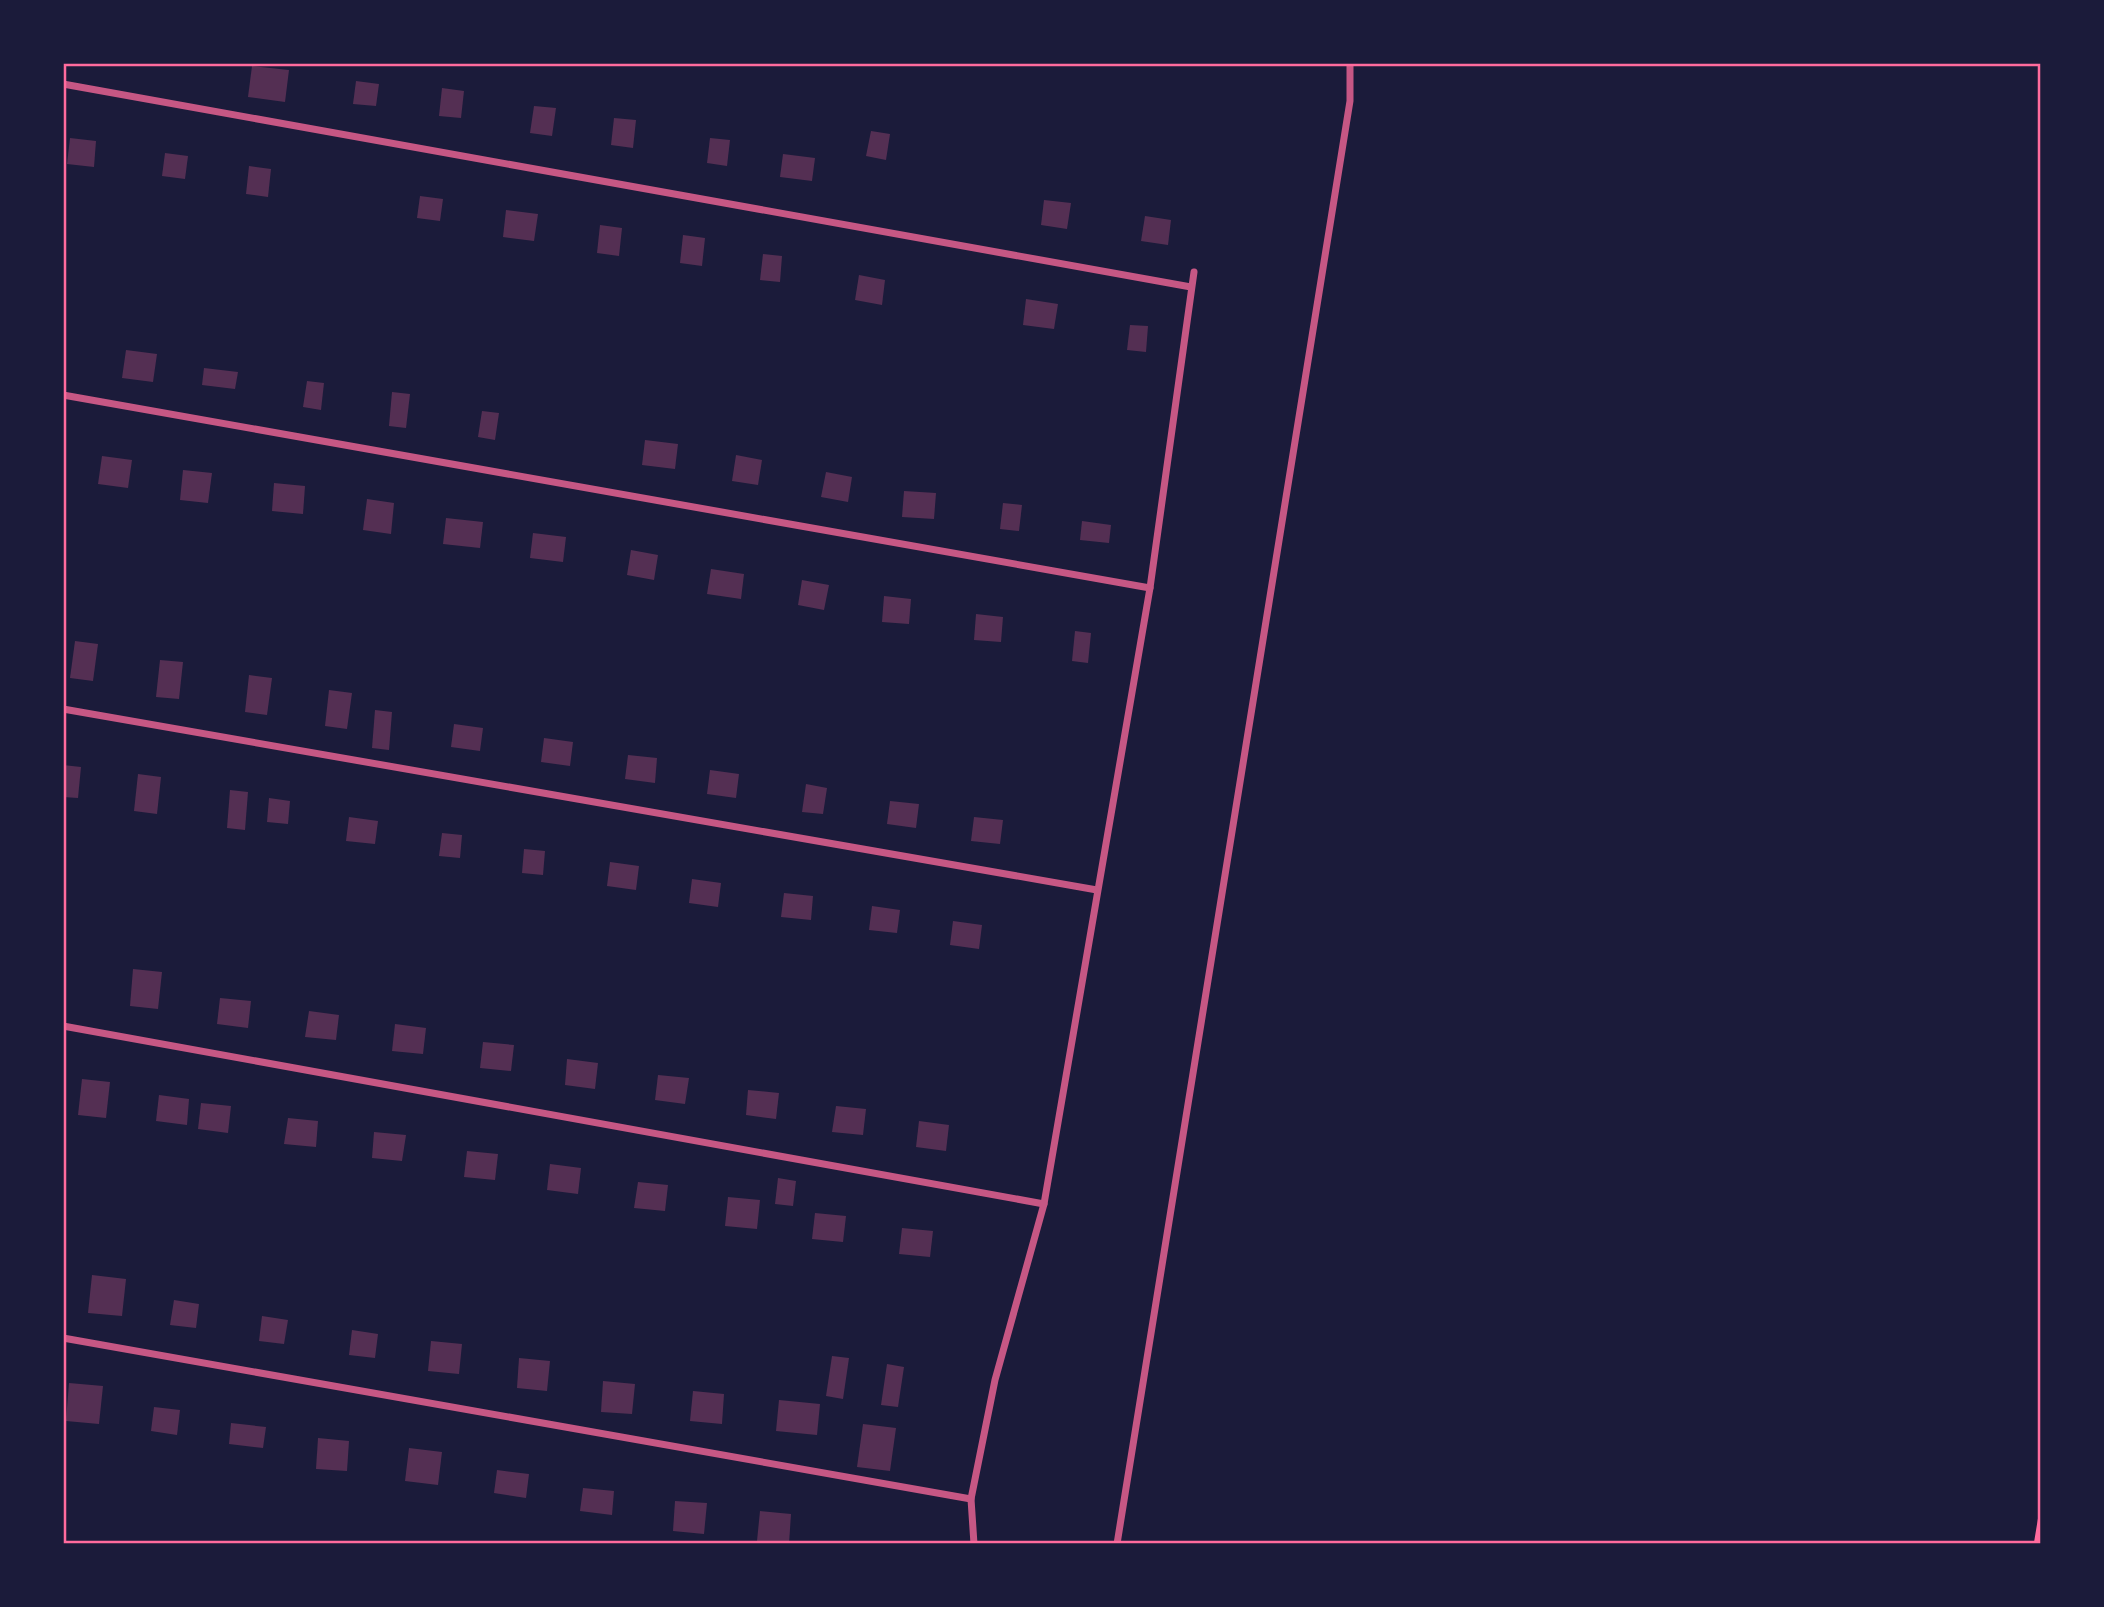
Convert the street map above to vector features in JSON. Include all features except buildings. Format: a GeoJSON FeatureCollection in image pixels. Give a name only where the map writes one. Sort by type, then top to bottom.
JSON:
{"type":"FeatureCollection","features":[{"type":"Feature","properties":{"kind":"street"},"geometry":{"type":"LineString","coordinates":[[1117,1544],[1350,101],[1350,63]]}},
{"type":"Feature","properties":{"kind":"street"},"geometry":{"type":"LineString","coordinates":[[63,84],[1191,287]]}},
{"type":"Feature","properties":{"kind":"street"},"geometry":{"type":"LineString","coordinates":[[974,1544],[971,1499],[995,1380],[1044,1204],[1150,587],[1194,272]]}},
{"type":"Feature","properties":{"kind":"street"},"geometry":{"type":"LineString","coordinates":[[63,395],[1150,587]]}},
{"type":"Feature","properties":{"kind":"street"},"geometry":{"type":"LineString","coordinates":[[63,709],[1097,890]]}},
{"type":"Feature","properties":{"kind":"street"},"geometry":{"type":"LineString","coordinates":[[63,1026],[1044,1204]]}},
{"type":"Feature","properties":{"kind":"street"},"geometry":{"type":"LineString","coordinates":[[63,1338],[971,1499]]}},
{"type":"Feature","properties":{"kind":"path"},"geometry":{"type":"LineString","coordinates":[[2036,1544],[2041,1514]]}}]}
